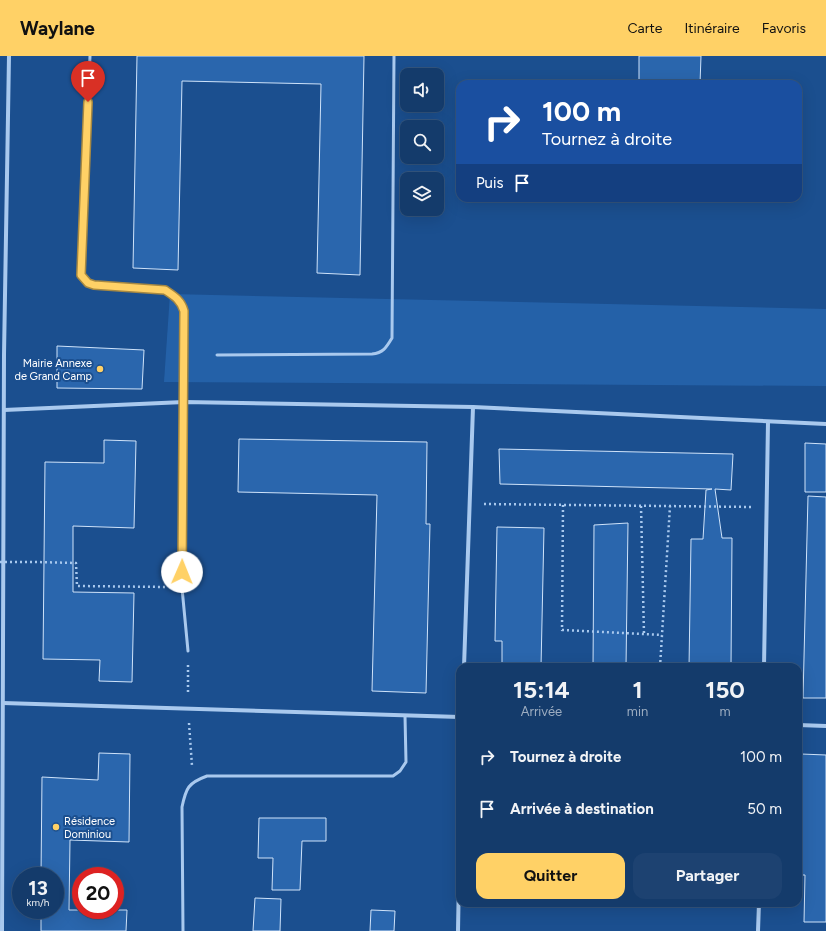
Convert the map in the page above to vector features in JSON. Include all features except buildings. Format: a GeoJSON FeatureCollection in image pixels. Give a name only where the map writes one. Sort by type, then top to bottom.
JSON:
{"type":"FeatureCollection","features":[{"type":"Feature","properties":{"kind":"street"},"geometry":{"type":"LineString","coordinates":[[2,931],[4,410],[9,56]]}},
{"type":"Feature","properties":{"kind":"street"},"geometry":{"type":"LineString","coordinates":[[4,410],[184,402],[473,407],[826,424]]}},
{"type":"Feature","properties":{"kind":"street"},"geometry":{"type":"LineString","coordinates":[[464,663],[473,407]]}},
{"type":"Feature","properties":{"kind":"street"},"geometry":{"type":"LineString","coordinates":[[764,663],[768,422]]}},
{"type":"Feature","properties":{"kind":"street"},"geometry":{"type":"LineString","coordinates":[[2,703],[456,717]]}},
{"type":"Feature","properties":{"kind":"street"},"geometry":{"type":"LineString","coordinates":[[802,725],[826,726]]}},
{"type":"Feature","properties":{"kind":"street"},"geometry":{"type":"LineString","coordinates":[[458,907],[458,931]]}},
{"type":"Feature","properties":{"kind":"street"},"geometry":{"type":"LineString","coordinates":[[758,931],[759,907]]}},
{"type":"Feature","properties":{"kind":"lane"},"geometry":{"type":"LineString","coordinates":[[90,56],[81,275],[88,283],[94,285],[165,290],[182,303],[184,311],[182,588],[188,651]]}},
{"type":"Feature","properties":{"kind":"lane"},"geometry":{"type":"LineString","coordinates":[[218,355],[372,354],[379,353],[386,349],[389,344],[392,338],[394,56]]}},
{"type":"Feature","properties":{"kind":"lane"},"geometry":{"type":"LineString","coordinates":[[183,931],[182,807],[185,791],[193,780],[207,776],[393,776],[400,771],[406,762],[405,716]]}},
{"type":"Feature","properties":{"kind":"path"},"geometry":{"type":"LineString","coordinates":[[469,504],[766,508]]}},
{"type":"Feature","properties":{"kind":"path"},"geometry":{"type":"LineString","coordinates":[[563,505],[562,630],[662,635]]}},
{"type":"Feature","properties":{"kind":"path"},"geometry":{"type":"LineString","coordinates":[[640,506],[644,634]]}},
{"type":"Feature","properties":{"kind":"path"},"geometry":{"type":"LineString","coordinates":[[660,663],[670,506]]}},
{"type":"Feature","properties":{"kind":"path"},"geometry":{"type":"LineString","coordinates":[[0,562],[76,563],[77,586],[182,588]]}},
{"type":"Feature","properties":{"kind":"shaded area"},"geometry":{"type":"Polygon","coordinates":[[[170,294],[826,309],[826,386],[164,382],[170,294]]]}},
{"type":"Feature","properties":{"kind":"place","name":"Mairie Annexe de Grand Camp"},"geometry":{"type":"Point","coordinates":[100,369]}},
{"type":"Feature","properties":{"kind":"place","name":"Résidence Dominiou"},"geometry":{"type":"Point","coordinates":[56,827]}},
{"type":"Feature","properties":{"kind":"route"},"geometry":{"type":"LineString","coordinates":[[88,102],[81,275],[84,280],[94,285],[165,290],[182,303],[184,311],[185,356],[182,572]]}}]}
